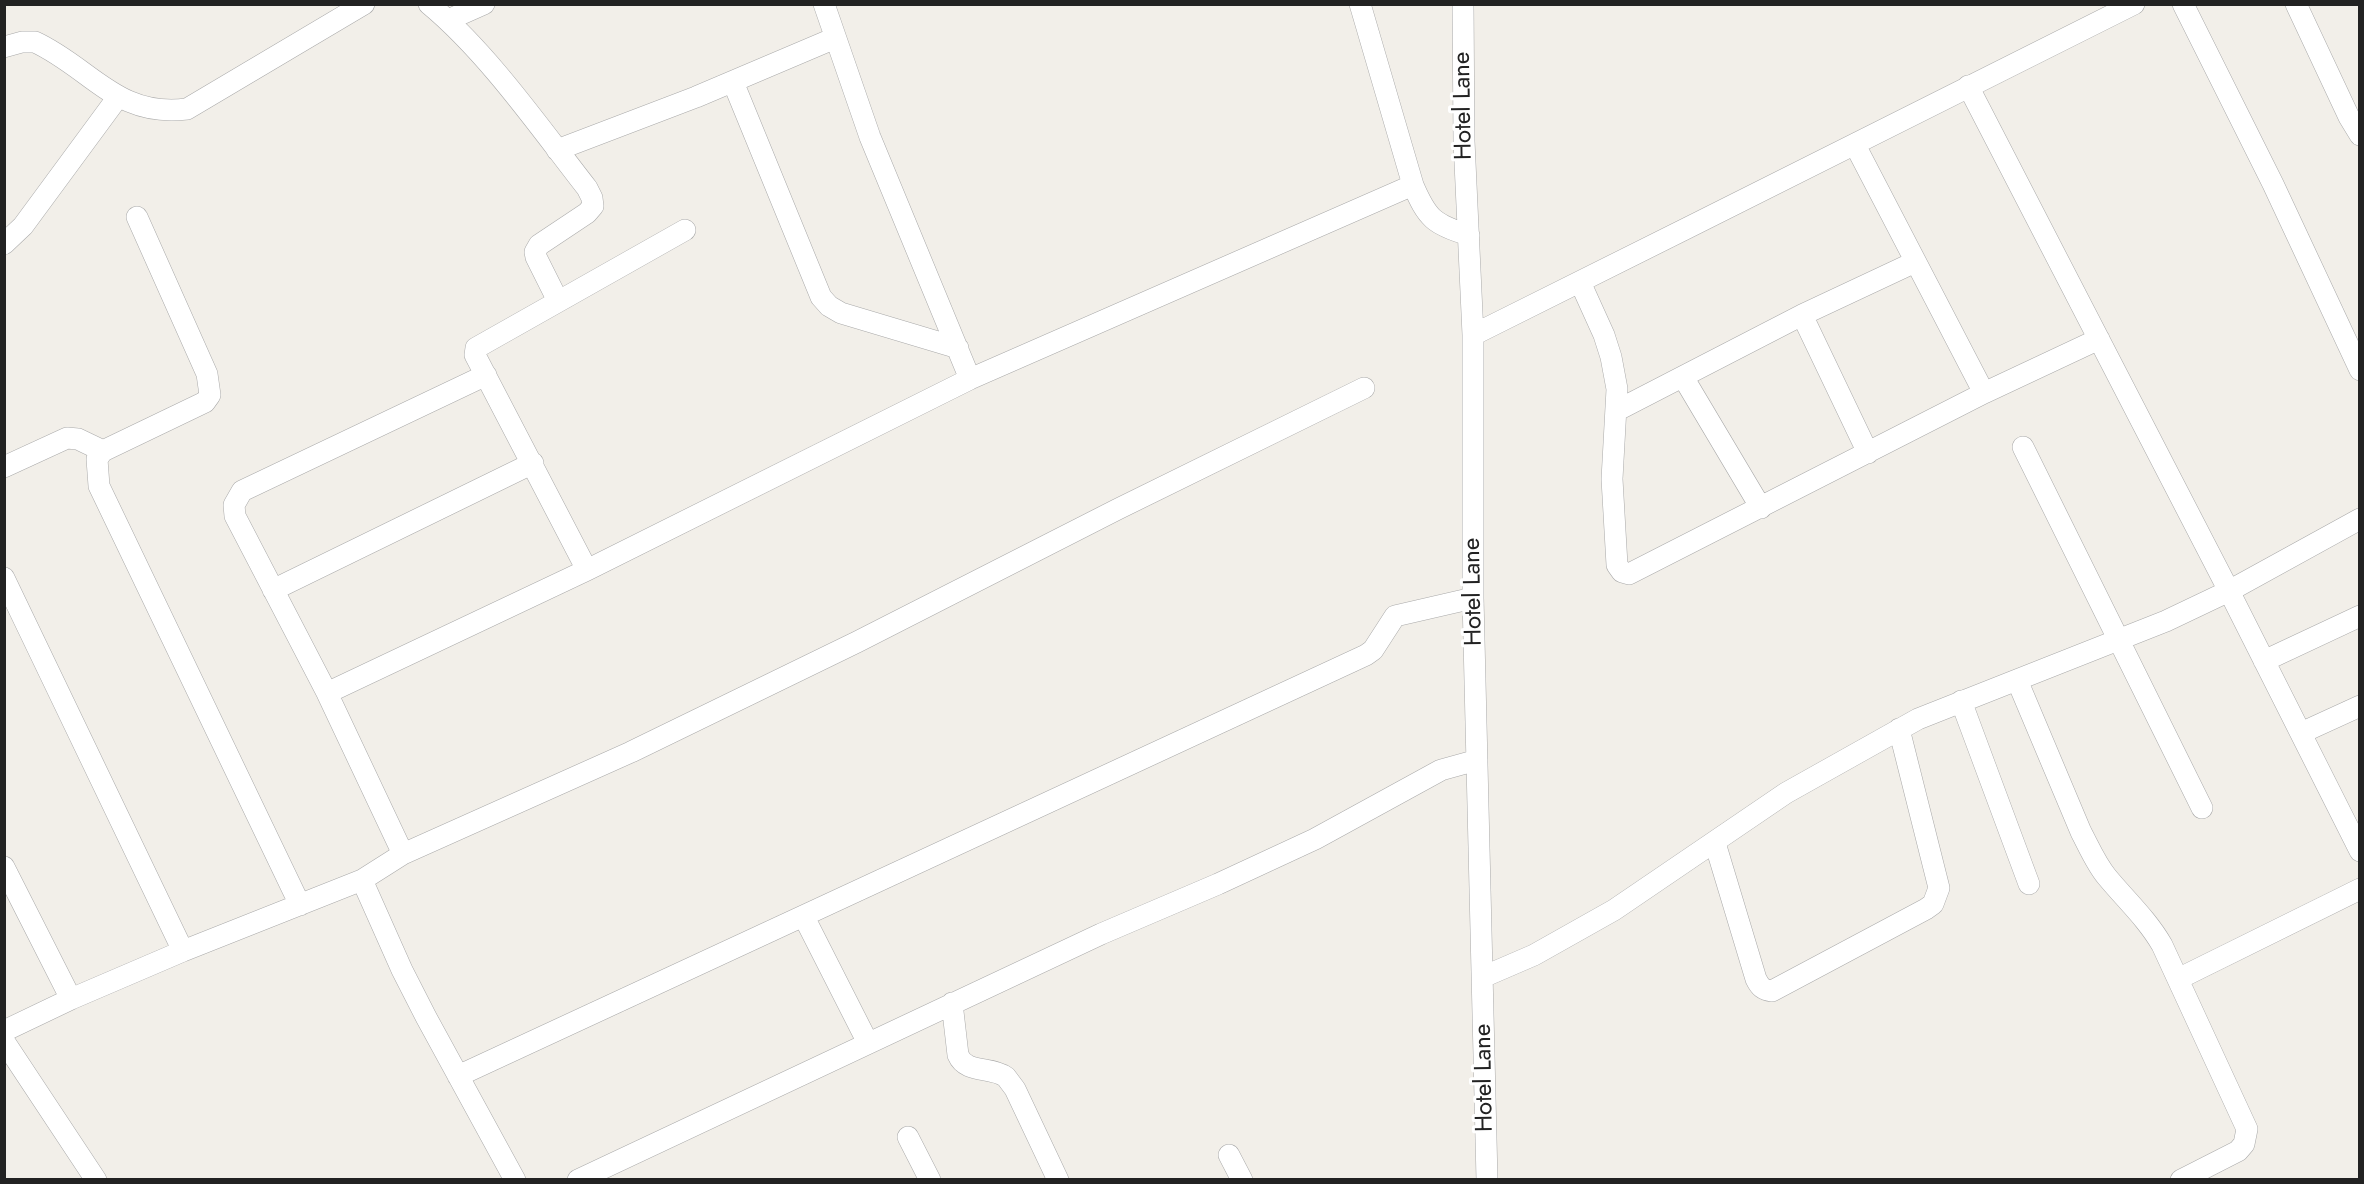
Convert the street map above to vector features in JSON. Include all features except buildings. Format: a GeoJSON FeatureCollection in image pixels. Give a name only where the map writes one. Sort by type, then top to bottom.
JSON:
{"type":"FeatureCollection","features":[{"type":"Feature","properties":{"kind":"street"},"geometry":{"type":"LineString","coordinates":[[4,47],[22,42],[35,42],[118,97],[138,106],[166,112],[187,109],[364,4]]}},
{"type":"Feature","properties":{"kind":"street"},"geometry":{"type":"LineString","coordinates":[[429,4],[448,20],[510,91],[587,188],[592,198],[593,206],[587,213],[539,246],[536,252],[536,257],[558,302]]}},
{"type":"Feature","properties":{"kind":"street"},"geometry":{"type":"LineString","coordinates":[[448,20],[484,4]]}},
{"type":"Feature","properties":{"kind":"street"},"geometry":{"type":"LineString","coordinates":[[824,4],[870,137],[970,379]]}},
{"type":"Feature","properties":{"kind":"street"},"geometry":{"type":"LineString","coordinates":[[1360,4],[1413,185],[1432,219],[1456,231]]}},
{"type":"Feature","properties":{"kind":"street","name":"Hotel Lane"},"geometry":{"type":"LineString","coordinates":[[1463,4],[1464,141],[1456,231],[1473,335],[1473,598],[1463,764],[1483,977],[1487,1179]]}},
{"type":"Feature","properties":{"kind":"street"},"geometry":{"type":"LineString","coordinates":[[1473,335],[2134,4]]}},
{"type":"Feature","properties":{"kind":"street"},"geometry":{"type":"LineString","coordinates":[[2183,4],[2273,184],[2360,369]]}},
{"type":"Feature","properties":{"kind":"street"},"geometry":{"type":"LineString","coordinates":[[2296,4],[2349,117],[2360,135]]}},
{"type":"Feature","properties":{"kind":"street"},"geometry":{"type":"LineString","coordinates":[[557,150],[733,82],[835,38]]}},
{"type":"Feature","properties":{"kind":"street"},"geometry":{"type":"LineString","coordinates":[[733,82],[820,297],[841,313],[957,348]]}},
{"type":"Feature","properties":{"kind":"street"},"geometry":{"type":"LineString","coordinates":[[1968,86],[2360,850]]}},
{"type":"Feature","properties":{"kind":"street"},"geometry":{"type":"LineString","coordinates":[[4,244],[23,226],[118,97]]}},
{"type":"Feature","properties":{"kind":"street"},"geometry":{"type":"LineString","coordinates":[[1855,145],[1983,393]]}},
{"type":"Feature","properties":{"kind":"street"},"geometry":{"type":"LineString","coordinates":[[327,693],[587,570],[970,379],[1413,185]]}},
{"type":"Feature","properties":{"kind":"street"},"geometry":{"type":"LineString","coordinates":[[138,217],[207,374],[210,395],[204,402],[103,451],[98,459],[99,486],[300,905]]}},
{"type":"Feature","properties":{"kind":"street"},"geometry":{"type":"LineString","coordinates":[[587,570],[475,355],[476,348],[685,230]]}},
{"type":"Feature","properties":{"kind":"street"},"geometry":{"type":"LineString","coordinates":[[1616,411],[1802,315],[1915,262]]}},
{"type":"Feature","properties":{"kind":"street"},"geometry":{"type":"LineString","coordinates":[[1580,282],[1604,335],[1617,389],[1612,479],[1617,565],[1622,572],[1629,574],[1983,393],[2099,339]]}},
{"type":"Feature","properties":{"kind":"street"},"geometry":{"type":"LineString","coordinates":[[1802,315],[1868,453]]}},
{"type":"Feature","properties":{"kind":"street"},"geometry":{"type":"LineString","coordinates":[[403,854],[327,693],[235,516],[234,505],[242,491],[486,375]]}},
{"type":"Feature","properties":{"kind":"street"},"geometry":{"type":"LineString","coordinates":[[1683,377],[1761,508]]}},
{"type":"Feature","properties":{"kind":"street"},"geometry":{"type":"LineString","coordinates":[[4,1031],[183,951],[362,880],[403,854],[631,752],[846,648],[1118,509],[1364,388]]}},
{"type":"Feature","properties":{"kind":"street"},"geometry":{"type":"LineString","coordinates":[[4,467],[67,438],[78,438],[103,451]]}},
{"type":"Feature","properties":{"kind":"street"},"geometry":{"type":"LineString","coordinates":[[2023,447],[2202,808]]}},
{"type":"Feature","properties":{"kind":"street"},"geometry":{"type":"LineString","coordinates":[[273,590],[533,463]]}},
{"type":"Feature","properties":{"kind":"street"},"geometry":{"type":"LineString","coordinates":[[1483,977],[1534,955],[1614,910],[1786,793],[1899,729],[1961,701],[2166,621],[2229,591],[2360,519]]}},
{"type":"Feature","properties":{"kind":"street"},"geometry":{"type":"LineString","coordinates":[[4,578],[183,951]]}},
{"type":"Feature","properties":{"kind":"street"},"geometry":{"type":"LineString","coordinates":[[458,1076],[1366,655],[1373,650],[1395,616],[1473,598]]}},
{"type":"Feature","properties":{"kind":"street"},"geometry":{"type":"LineString","coordinates":[[2264,661],[2360,616]]}},
{"type":"Feature","properties":{"kind":"street"},"geometry":{"type":"LineString","coordinates":[[2017,680],[2081,832],[2105,875],[2150,924],[2247,1129],[2244,1144],[2238,1151],[2181,1179]]}},
{"type":"Feature","properties":{"kind":"street"},"geometry":{"type":"LineString","coordinates":[[1961,701],[2029,884]]}},
{"type":"Feature","properties":{"kind":"street"},"geometry":{"type":"LineString","coordinates":[[2301,733],[2360,706]]}},
{"type":"Feature","properties":{"kind":"street"},"geometry":{"type":"LineString","coordinates":[[1715,843],[1756,979],[1760,987],[1766,990],[1772,991],[1926,909],[1934,904],[1939,888],[1899,729]]}},
{"type":"Feature","properties":{"kind":"street"},"geometry":{"type":"LineString","coordinates":[[578,1179],[952,1004],[1316,839],[1463,764]]}},
{"type":"Feature","properties":{"kind":"street"},"geometry":{"type":"LineString","coordinates":[[4,867],[72,999]]}},
{"type":"Feature","properties":{"kind":"street"},"geometry":{"type":"LineString","coordinates":[[362,880],[402,970],[515,1179]]}},
{"type":"Feature","properties":{"kind":"street"},"geometry":{"type":"LineString","coordinates":[[2178,979],[2360,889]]}},
{"type":"Feature","properties":{"kind":"street"},"geometry":{"type":"LineString","coordinates":[[804,917],[868,1043]]}},
{"type":"Feature","properties":{"kind":"street"},"geometry":{"type":"LineString","coordinates":[[952,1004],[958,1055],[961,1062],[967,1066],[998,1073],[1007,1078],[1015,1089],[1058,1179]]}},
{"type":"Feature","properties":{"kind":"street"},"geometry":{"type":"LineString","coordinates":[[4,1041],[96,1179]]}},
{"type":"Feature","properties":{"kind":"street"},"geometry":{"type":"LineString","coordinates":[[908,1137],[930,1179]]}},
{"type":"Feature","properties":{"kind":"street"},"geometry":{"type":"LineString","coordinates":[[1229,1155],[1242,1179]]}}]}
